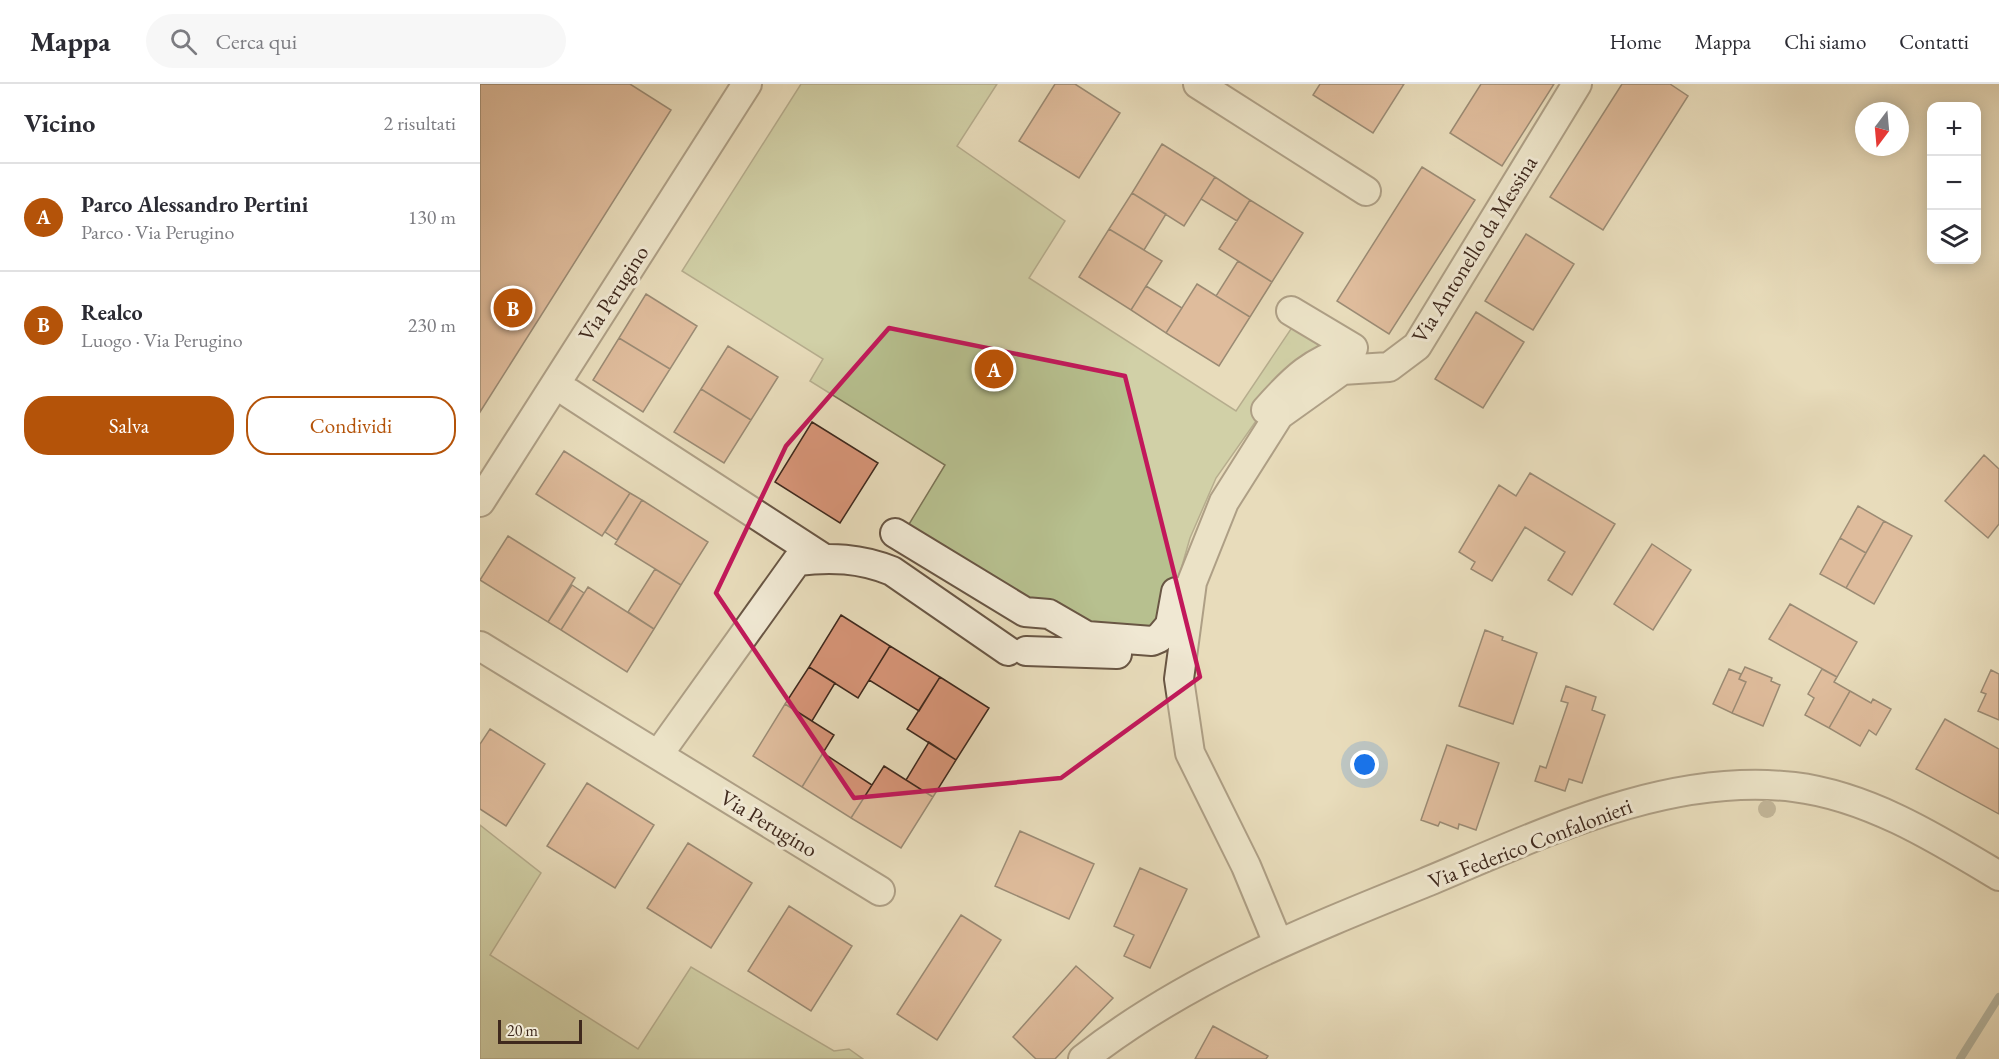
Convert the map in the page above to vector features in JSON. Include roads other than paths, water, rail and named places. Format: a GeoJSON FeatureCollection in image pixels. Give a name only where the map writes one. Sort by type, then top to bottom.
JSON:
{"type":"FeatureCollection","features":[{"type":"Feature","properties":{"kind":"street","name":"Via Perugino"},"geometry":{"type":"LineString","coordinates":[[480,502],[747,84]]}},
{"type":"Feature","properties":{"kind":"street"},"geometry":{"type":"LineString","coordinates":[[1198,84],[1366,191]]}},
{"type":"Feature","properties":{"kind":"street","name":"Via Antonello da Messina"},"geometry":{"type":"LineString","coordinates":[[1278,943],[1246,866],[1190,753],[1179,680],[1192,582],[1224,502],[1279,415],[1342,370],[1389,367],[1417,346],[1577,84]]}},
{"type":"Feature","properties":{"kind":"street"},"geometry":{"type":"LineString","coordinates":[[895,533],[1025,612],[1049,614],[1087,636],[1138,641],[1152,641],[1159,638],[1170,625],[1174,597],[1192,538],[1217,480],[1264,412],[1293,380],[1323,358],[1353,348],[1291,311]]}},
{"type":"Feature","properties":{"kind":"street"},"geometry":{"type":"LineString","coordinates":[[569,393],[824,558]]}},
{"type":"Feature","properties":{"kind":"street"},"geometry":{"type":"LineString","coordinates":[[658,755],[797,561],[824,558],[876,564],[892,571],[1017,651],[1182,658]]}},
{"type":"Feature","properties":{"kind":"street","name":"Via Perugino"},"geometry":{"type":"LineString","coordinates":[[480,646],[880,891]]}},
{"type":"Feature","properties":{"kind":"street","name":"Via Federico Confalonieri"},"geometry":{"type":"LineString","coordinates":[[1083,1059],[1194,986],[1278,943],[1576,822],[1645,799],[1698,789],[1745,785],[1794,787],[1839,796],[1896,819],[1999,876]]}},
{"type":"Feature","properties":{"kind":"waterway"},"geometry":{"type":"LineString","coordinates":[[1960,1059],[1999,997]]}},
{"type":"Feature","properties":{"kind":"place","name":"Realco"},"geometry":{"type":"Point","coordinates":[513,308]}},
{"type":"Feature","properties":{"kind":"place","name":"Parco Alessandro Pertini"},"geometry":{"type":"Point","coordinates":[994,369]}}]}
